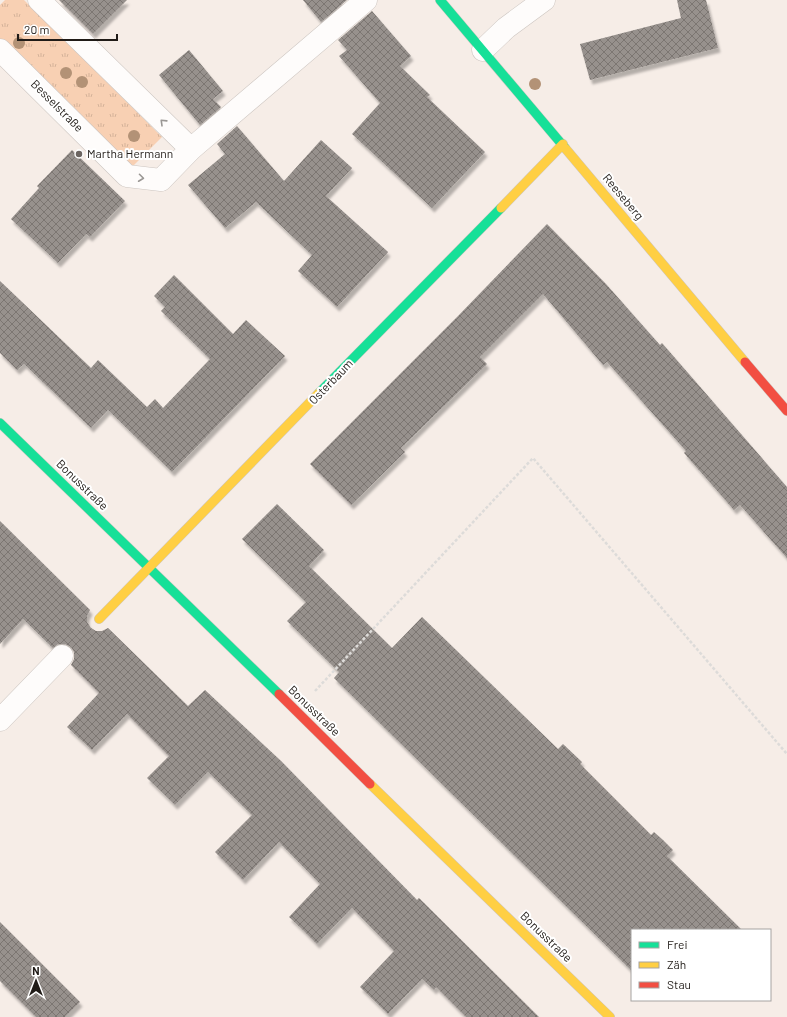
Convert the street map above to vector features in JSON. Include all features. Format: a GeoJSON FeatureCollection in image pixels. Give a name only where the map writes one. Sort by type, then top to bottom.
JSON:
{"type":"FeatureCollection","features":[{"type":"Feature","properties":{"kind":"street"},"geometry":{"type":"LineString","coordinates":[[39,0],[191,149]]}},
{"type":"Feature","properties":{"kind":"street","name":"Besselstraße"},"geometry":{"type":"LineString","coordinates":[[0,50],[128,176],[161,180],[191,149],[366,0]]}},
{"type":"Feature","properties":{"kind":"street","name":"Reeseberg"},"geometry":{"type":"LineString","coordinates":[[440,0],[787,411]]}},
{"type":"Feature","properties":{"kind":"street"},"geometry":{"type":"LineString","coordinates":[[483,50],[506,28],[544,0]]}},
{"type":"Feature","properties":{"kind":"street","name":"Osterbaum"},"geometry":{"type":"LineString","coordinates":[[99,619],[563,144]]}},
{"type":"Feature","properties":{"kind":"street","name":"Bonusstraße"},"geometry":{"type":"LineString","coordinates":[[0,423],[610,1017]]}},
{"type":"Feature","properties":{"kind":"street"},"geometry":{"type":"LineString","coordinates":[[0,720],[62,656]]}},
{"type":"Feature","properties":{"kind":"path"},"geometry":{"type":"LineString","coordinates":[[296,711],[533,458],[787,754]]}},
{"type":"Feature","properties":{"kind":"green space"},"geometry":{"type":"Polygon","coordinates":[[[5,0],[24,0],[162,137],[130,169],[0,40],[0,5],[5,0]]]}},
{"type":"Feature","properties":{"kind":"building"},"geometry":{"type":"Polygon","coordinates":[[[59,0],[127,0],[93,34],[59,0]]]}},
{"type":"Feature","properties":{"kind":"building"},"geometry":{"type":"Polygon","coordinates":[[[303,0],[347,0],[321,22],[303,0]]]}},
{"type":"Feature","properties":{"kind":"building"},"geometry":{"type":"Polygon","coordinates":[[[677,0],[706,0],[718,48],[590,80],[580,44],[681,18],[677,0]]]}},
{"type":"Feature","properties":{"kind":"building"},"geometry":{"type":"Polygon","coordinates":[[[372,11],[411,56],[400,66],[430,95],[427,97],[485,152],[432,208],[352,134],[380,103],[339,56],[347,50],[338,40],[372,11]]]}},
{"type":"Feature","properties":{"kind":"building"},"geometry":{"type":"Polygon","coordinates":[[[189,50],[223,91],[213,99],[221,107],[200,125],[159,75],[189,50]]]}},
{"type":"Feature","properties":{"kind":"building"},"geometry":{"type":"Polygon","coordinates":[[[237,126],[284,181],[321,140],[352,168],[326,196],[388,252],[337,307],[298,271],[312,255],[256,202],[225,228],[188,185],[225,154],[217,144],[237,126]]]}},
{"type":"Feature","properties":{"kind":"building"},"geometry":{"type":"Polygon","coordinates":[[[72,150],[125,201],[90,237],[86,234],[58,263],[11,219],[39,188],[37,186],[72,150]]]}},
{"type":"Feature","properties":{"kind":"building"},"geometry":{"type":"Polygon","coordinates":[[[547,224],[606,284],[660,345],[662,343],[787,487],[787,558],[740,505],[734,510],[684,453],[686,451],[607,362],[603,365],[543,294],[480,357],[487,364],[401,448],[405,452],[351,505],[310,464],[458,316],[547,224]]]}},
{"type":"Feature","properties":{"kind":"building"},"geometry":{"type":"Polygon","coordinates":[[[174,275],[233,334],[246,320],[285,356],[172,472],[108,410],[91,428],[24,364],[17,370],[0,353],[0,281],[91,368],[98,360],[147,407],[155,399],[163,408],[210,359],[161,311],[165,307],[154,296],[174,275]]]}},
{"type":"Feature","properties":{"kind":"building"},"geometry":{"type":"Polygon","coordinates":[[[277,504],[324,550],[309,566],[392,648],[422,617],[558,749],[563,744],[582,762],[580,764],[651,835],[654,832],[663,840],[673,850],[667,856],[741,929],[631,929],[631,970],[334,678],[339,672],[287,621],[306,602],[242,539],[277,504]]]}},
{"type":"Feature","properties":{"kind":"building"},"geometry":{"type":"Polygon","coordinates":[[[0,521],[90,610],[87,616],[87,622],[91,628],[96,631],[102,631],[108,628],[188,706],[205,690],[281,761],[417,900],[419,898],[539,1017],[466,1017],[436,987],[434,990],[422,979],[388,1014],[360,987],[394,951],[352,908],[317,944],[289,917],[320,884],[279,842],[243,880],[215,852],[252,815],[208,772],[175,805],[147,778],[169,756],[127,714],[92,750],[67,727],[99,693],[71,665],[74,659],[74,652],[71,647],[65,644],[58,644],[53,648],[23,619],[0,644],[0,521]]]}},
{"type":"Feature","properties":{"kind":"building"},"geometry":{"type":"Polygon","coordinates":[[[0,922],[80,1002],[65,1017],[36,1017],[0,981],[0,922]]]}},
{"type":"Feature","properties":{"kind":"traffic: fast"},"geometry":{"type":"LineString","coordinates":[[440,0],[565,148]]}},
{"type":"Feature","properties":{"kind":"traffic: fast"},"geometry":{"type":"LineString","coordinates":[[319,393],[501,208]]}},
{"type":"Feature","properties":{"kind":"traffic: fast"},"geometry":{"type":"LineString","coordinates":[[0,423],[279,694]]}},
{"type":"Feature","properties":{"kind":"traffic: slow"},"geometry":{"type":"LineString","coordinates":[[501,208],[563,144]]}},
{"type":"Feature","properties":{"kind":"traffic: slow"},"geometry":{"type":"LineString","coordinates":[[565,148],[745,362]]}},
{"type":"Feature","properties":{"kind":"traffic: slow"},"geometry":{"type":"LineString","coordinates":[[99,619],[319,393]]}},
{"type":"Feature","properties":{"kind":"traffic: slow"},"geometry":{"type":"LineString","coordinates":[[370,784],[610,1017]]}},
{"type":"Feature","properties":{"kind":"traffic: jam"},"geometry":{"type":"LineString","coordinates":[[745,362],[787,411]]}},
{"type":"Feature","properties":{"kind":"traffic: jam"},"geometry":{"type":"LineString","coordinates":[[279,694],[370,784]]}},
{"type":"Feature","properties":{"kind":"place","name":"Martha Hermann"},"geometry":{"type":"Point","coordinates":[79,154]}}]}
